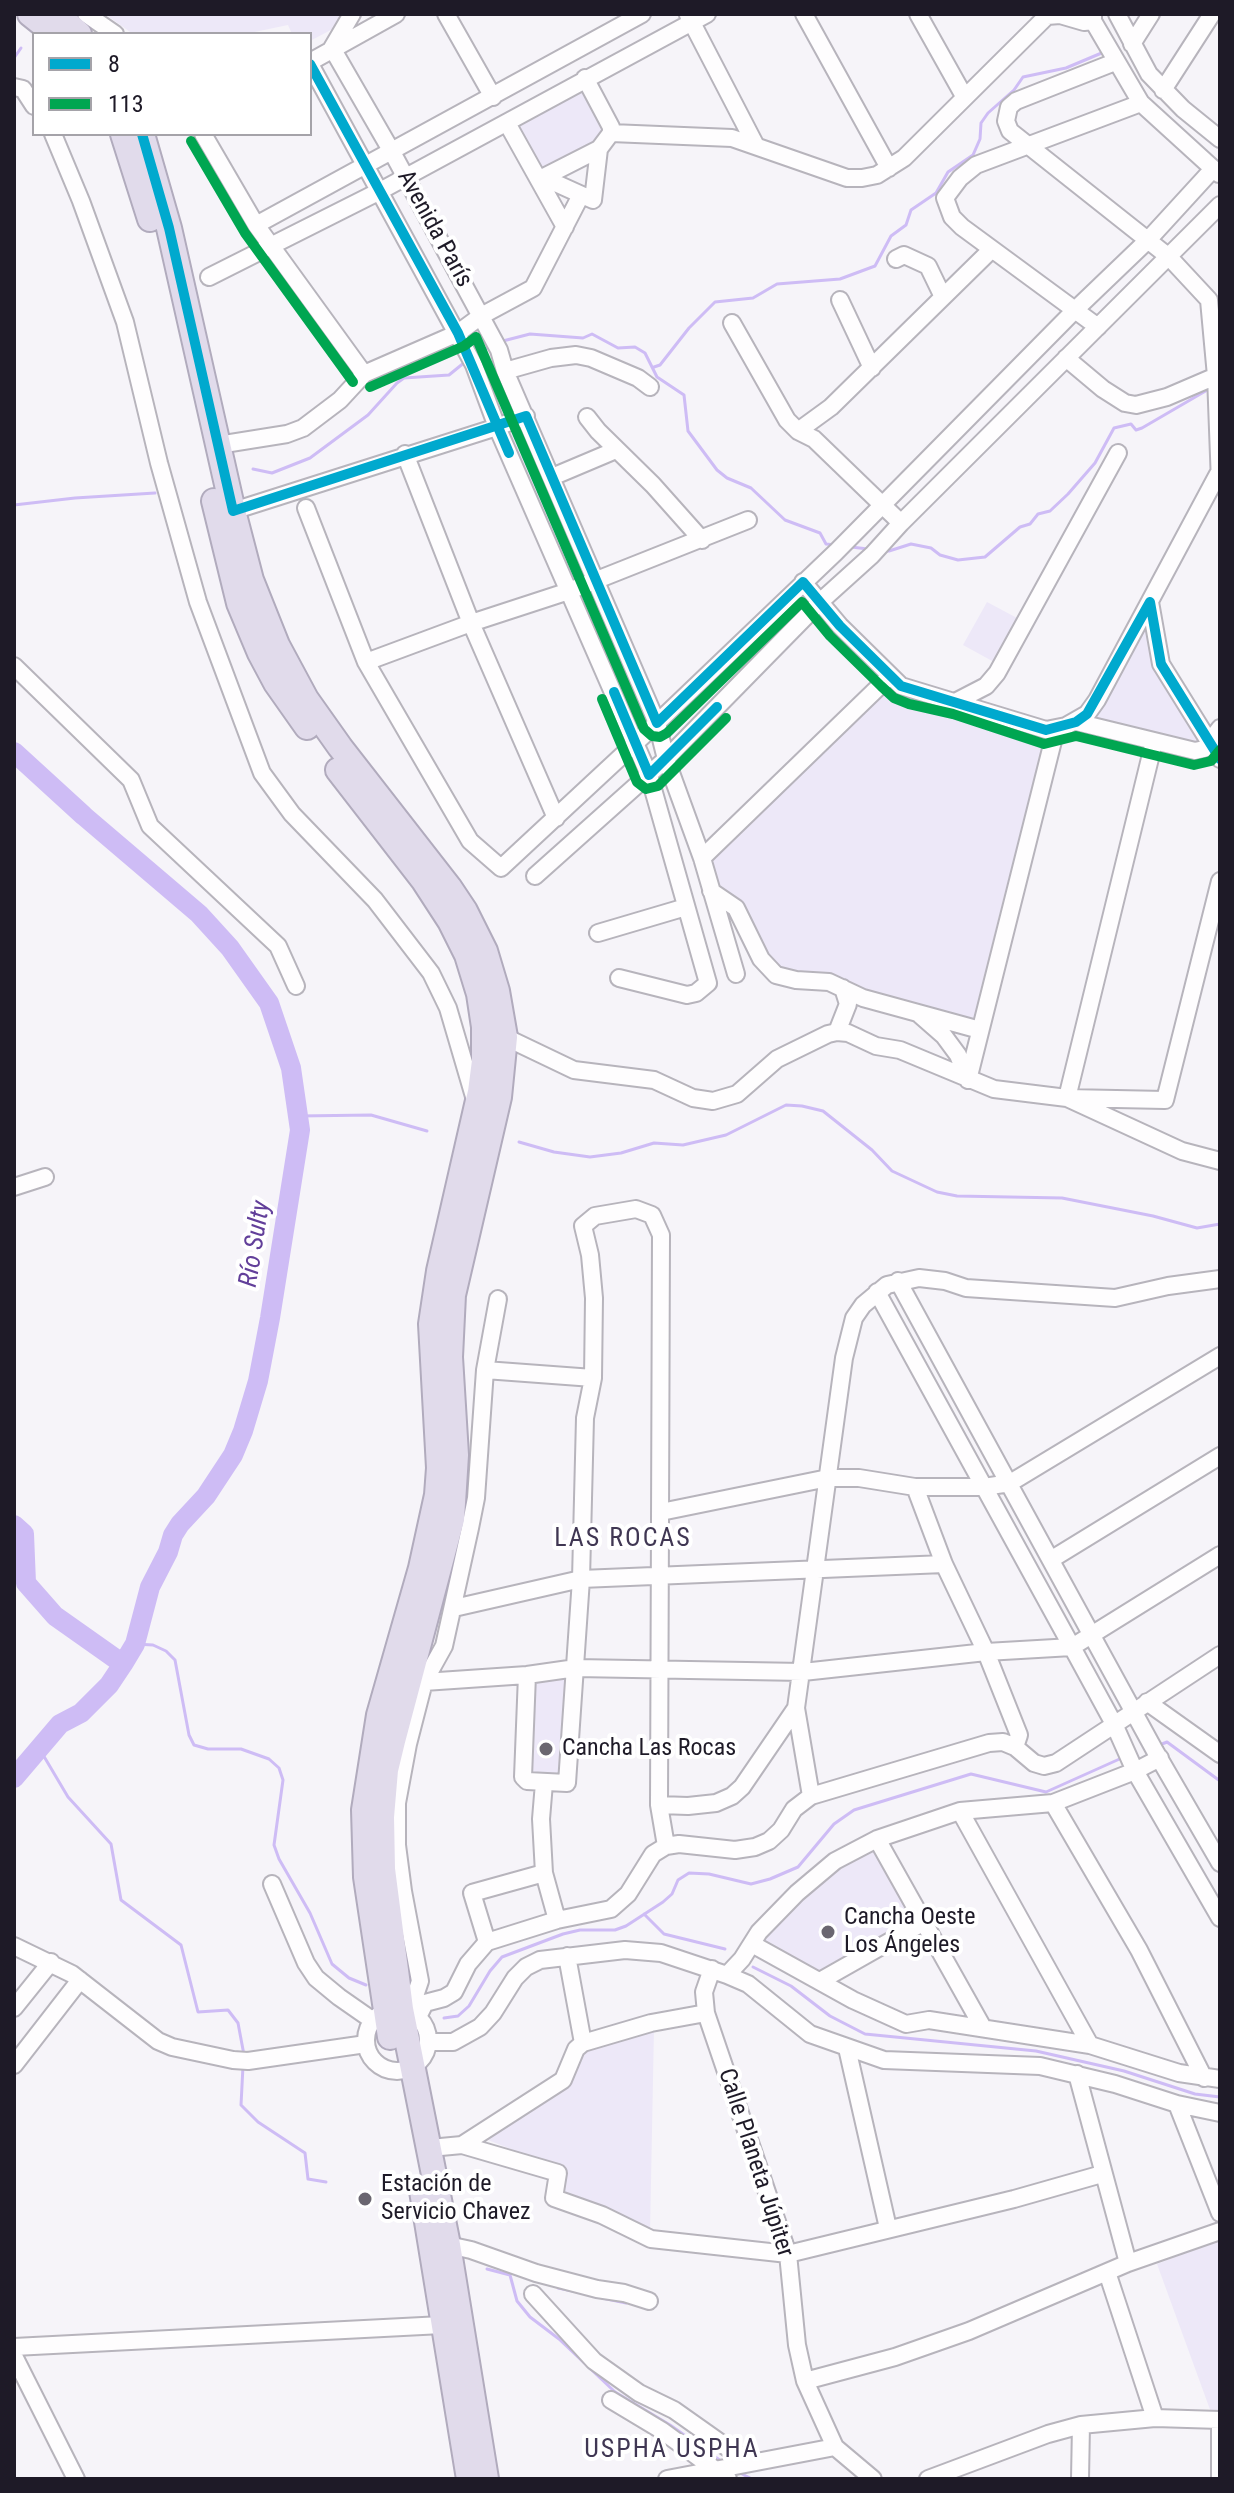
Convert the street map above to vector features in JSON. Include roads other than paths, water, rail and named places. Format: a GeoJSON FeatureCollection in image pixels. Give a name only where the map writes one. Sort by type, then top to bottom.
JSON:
{"type":"FeatureCollection","features":[{"type":"Feature","properties":{"kind":"highway"},"geometry":{"type":"LineString","coordinates":[[29,14],[52,32]]}},
{"type":"Feature","properties":{"kind":"highway"},"geometry":{"type":"LineString","coordinates":[[57,14],[77,32]]}},
{"type":"Feature","properties":{"kind":"highway"},"geometry":{"type":"LineString","coordinates":[[124,136],[147,206],[239,603],[276,683],[329,759],[424,881],[450,921],[467,955],[479,994],[484,1027],[484,1061],[477,1106],[439,1271],[431,1324],[439,1468],[437,1495],[425,1554],[379,1715],[364,1810],[366,1877],[397,2014]]}},
{"type":"Feature","properties":{"kind":"highway"},"geometry":{"type":"LineString","coordinates":[[143,136],[169,228],[251,580],[277,645],[306,699],[465,911],[485,951],[497,991],[505,1037],[499,1097],[453,1295],[450,1357],[456,1455],[452,1519],[386,1770],[382,1817],[383,1869],[397,2014],[442,2325],[469,2479]]}},
{"type":"Feature","properties":{"kind":"highway"},"geometry":{"type":"LineString","coordinates":[[405,2068],[430,2148],[486,2479]]}},
{"type":"Feature","properties":{"kind":"street"},"geometry":{"type":"LineString","coordinates":[[14,17],[21,14]]}},
{"type":"Feature","properties":{"kind":"street"},"geometry":{"type":"LineString","coordinates":[[86,14],[112,32]]}},
{"type":"Feature","properties":{"kind":"street"},"geometry":{"type":"LineString","coordinates":[[332,48],[352,14]]}},
{"type":"Feature","properties":{"kind":"street"},"geometry":{"type":"LineString","coordinates":[[312,62],[396,14]]}},
{"type":"Feature","properties":{"kind":"street"},"geometry":{"type":"LineString","coordinates":[[446,14],[493,97]]}},
{"type":"Feature","properties":{"kind":"street"},"geometry":{"type":"LineString","coordinates":[[256,225],[642,14]]}},
{"type":"Feature","properties":{"kind":"street"},"geometry":{"type":"LineString","coordinates":[[804,14],[889,168]]}},
{"type":"Feature","properties":{"kind":"street"},"geometry":{"type":"LineString","coordinates":[[918,14],[964,96]]}},
{"type":"Feature","properties":{"kind":"street"},"geometry":{"type":"LineString","coordinates":[[1117,14],[1149,74],[1220,139]]}},
{"type":"Feature","properties":{"kind":"street"},"geometry":{"type":"LineString","coordinates":[[1132,44],[1151,14]]}},
{"type":"Feature","properties":{"kind":"street"},"geometry":{"type":"LineString","coordinates":[[1163,90],[1212,14]]}},
{"type":"Feature","properties":{"kind":"street"},"geometry":{"type":"LineString","coordinates":[[306,508],[366,662],[470,841],[501,868],[841,546],[1217,172],[1141,103],[1115,62],[1093,18],[1084,22],[1060,15],[1047,16],[904,158],[889,168],[862,178],[847,178],[718,136],[695,138],[611,133]]}},
{"type":"Feature","properties":{"kind":"street"},"geometry":{"type":"LineString","coordinates":[[209,277],[274,247],[380,191],[695,17],[756,146]]}},
{"type":"Feature","properties":{"kind":"street","name":"Avenida París"},"geometry":{"type":"LineString","coordinates":[[332,48],[495,343],[657,723],[736,974]]}},
{"type":"Feature","properties":{"kind":"street"},"geometry":{"type":"LineString","coordinates":[[803,582],[840,626],[901,686],[1046,730],[1076,722],[1097,700],[1219,479],[1216,376],[1209,300],[1169,257],[1010,131],[1006,114],[1016,101],[1115,62]]}},
{"type":"Feature","properties":{"kind":"street","name":"Avenida París"},"geometry":{"type":"LineString","coordinates":[[312,67],[470,358],[497,427],[649,775],[708,983],[696,993],[687,995],[619,978]]}},
{"type":"Feature","properties":{"kind":"street"},"geometry":{"type":"LineString","coordinates":[[539,179],[599,149],[611,133],[611,127],[585,78]]}},
{"type":"Feature","properties":{"kind":"street"},"geometry":{"type":"LineString","coordinates":[[14,87],[23,89],[32,103]]}},
{"type":"Feature","properties":{"kind":"street"},"geometry":{"type":"LineString","coordinates":[[1098,327],[952,217],[945,198],[960,178],[976,165],[1141,103]]}},
{"type":"Feature","properties":{"kind":"street"},"geometry":{"type":"LineString","coordinates":[[507,123],[565,227]]}},
{"type":"Feature","properties":{"kind":"street"},"geometry":{"type":"LineString","coordinates":[[55,136],[125,322],[159,463],[198,602],[262,773],[292,814],[375,900],[431,973],[448,1008],[477,1106]]}},
{"type":"Feature","properties":{"kind":"street"},"geometry":{"type":"LineString","coordinates":[[204,136],[256,225],[364,374]]}},
{"type":"Feature","properties":{"kind":"street"},"geometry":{"type":"LineString","coordinates":[[539,179],[551,181],[593,200],[599,149]]}},
{"type":"Feature","properties":{"kind":"street"},"geometry":{"type":"LineString","coordinates":[[218,445],[287,434],[303,428],[340,400],[364,374],[458,333],[481,316],[533,288],[581,195]]}},
{"type":"Feature","properties":{"kind":"street"},"geometry":{"type":"LineString","coordinates":[[535,876],[666,759],[1220,205]]}},
{"type":"Feature","properties":{"kind":"street"},"geometry":{"type":"LineString","coordinates":[[798,431],[831,407],[992,249]]}},
{"type":"Feature","properties":{"kind":"street"},"geometry":{"type":"LineString","coordinates":[[896,259],[904,255],[928,266],[943,297]]}},
{"type":"Feature","properties":{"kind":"street"},"geometry":{"type":"LineString","coordinates":[[840,300],[872,368]]}},
{"type":"Feature","properties":{"kind":"street"},"geometry":{"type":"LineString","coordinates":[[732,323],[787,420],[798,431],[814,439],[901,523]]}},
{"type":"Feature","properties":{"kind":"street"},"geometry":{"type":"LineString","coordinates":[[505,371],[551,358],[576,355],[591,358],[638,378],[650,387]]}},
{"type":"Feature","properties":{"kind":"street"},"geometry":{"type":"LineString","coordinates":[[1066,358],[1103,389],[1125,403],[1136,405],[1167,397],[1216,376]]}},
{"type":"Feature","properties":{"kind":"street"},"geometry":{"type":"LineString","coordinates":[[233,511],[526,416]]}},
{"type":"Feature","properties":{"kind":"street"},"geometry":{"type":"LineString","coordinates":[[587,417],[702,540]]}},
{"type":"Feature","properties":{"kind":"street"},"geometry":{"type":"LineString","coordinates":[[552,477],[616,450]]}},
{"type":"Feature","properties":{"kind":"street"},"geometry":{"type":"LineString","coordinates":[[957,701],[986,686],[997,673],[1118,453]]}},
{"type":"Feature","properties":{"kind":"street"},"geometry":{"type":"LineString","coordinates":[[405,454],[471,623],[556,818]]}},
{"type":"Feature","properties":{"kind":"street"},"geometry":{"type":"LineString","coordinates":[[366,662],[569,591],[748,520]]}},
{"type":"Feature","properties":{"kind":"street"},"geometry":{"type":"LineString","coordinates":[[1150,602],[1161,664],[1169,680],[1215,734],[1220,759]]}},
{"type":"Feature","properties":{"kind":"street"},"geometry":{"type":"LineString","coordinates":[[14,666],[131,780],[150,826],[278,946],[296,986]]}},
{"type":"Feature","properties":{"kind":"street"},"geometry":{"type":"LineString","coordinates":[[702,858],[890,676]]}},
{"type":"Feature","properties":{"kind":"street"},"geometry":{"type":"LineString","coordinates":[[1076,722],[1195,751],[1204,749],[1215,734]]}},
{"type":"Feature","properties":{"kind":"street"},"geometry":{"type":"LineString","coordinates":[[968,1080],[1056,729]]}},
{"type":"Feature","properties":{"kind":"street"},"geometry":{"type":"LineString","coordinates":[[1067,1098],[1154,742]]}},
{"type":"Feature","properties":{"kind":"street"},"geometry":{"type":"LineString","coordinates":[[505,1037],[574,1070],[654,1080],[693,1098],[713,1101],[737,1094],[777,1059],[837,1032],[848,1033],[866,1043],[900,1050],[994,1089],[1067,1098],[1165,1100],[1216,910],[1220,881]]}},
{"type":"Feature","properties":{"kind":"street"},"geometry":{"type":"LineString","coordinates":[[711,891],[736,908],[761,959],[776,975],[829,982],[863,998],[980,1030]]}},
{"type":"Feature","properties":{"kind":"street"},"geometry":{"type":"LineString","coordinates":[[598,933],[686,907]]}},
{"type":"Feature","properties":{"kind":"street"},"geometry":{"type":"LineString","coordinates":[[837,1032],[848,1004],[843,988]]}},
{"type":"Feature","properties":{"kind":"street"},"geometry":{"type":"LineString","coordinates":[[915,1011],[944,1036],[958,1055],[968,1080]]}},
{"type":"Feature","properties":{"kind":"street"},"geometry":{"type":"LineString","coordinates":[[1067,1098],[1182,1151],[1220,1161]]}},
{"type":"Feature","properties":{"kind":"street"},"geometry":{"type":"LineString","coordinates":[[14,1187],[45,1177]]}},
{"type":"Feature","properties":{"kind":"street"},"geometry":{"type":"LineString","coordinates":[[527,1675],[523,1777],[527,1781],[567,1783],[581,1579],[585,1418],[593,1378],[594,1298],[590,1255],[583,1226],[595,1216],[636,1209],[652,1215],[661,1235],[659,1805],[666,1846]]}},
{"type":"Feature","properties":{"kind":"street"},"geometry":{"type":"LineString","coordinates":[[811,1796],[796,1708],[844,1358],[854,1318],[877,1292],[898,1281],[919,1278],[945,1281],[966,1288],[1115,1298],[1220,1279]]}},
{"type":"Feature","properties":{"kind":"street"},"geometry":{"type":"LineString","coordinates":[[898,1281],[1092,1634],[1140,1706],[1155,1750],[1220,1863]]}},
{"type":"Feature","properties":{"kind":"street"},"geometry":{"type":"LineString","coordinates":[[877,1292],[1114,1724],[1130,1761],[1220,1918]]}},
{"type":"Feature","properties":{"kind":"street"},"geometry":{"type":"LineString","coordinates":[[397,2014],[420,1981],[397,1845],[397,1803],[424,1682],[444,1646],[454,1608],[476,1498],[485,1370],[498,1299]]}},
{"type":"Feature","properties":{"kind":"street"},"geometry":{"type":"LineString","coordinates":[[661,1512],[828,1478],[859,1478],[915,1487],[984,1487],[1010,1483],[1220,1356]]}},
{"type":"Feature","properties":{"kind":"street"},"geometry":{"type":"LineString","coordinates":[[485,1370],[593,1378]]}},
{"type":"Feature","properties":{"kind":"street"},"geometry":{"type":"LineString","coordinates":[[1052,1559],[1220,1456]]}},
{"type":"Feature","properties":{"kind":"street"},"geometry":{"type":"LineString","coordinates":[[915,1487],[944,1564],[986,1652],[1019,1735],[1015,1747]]}},
{"type":"Feature","properties":{"kind":"street"},"geometry":{"type":"LineString","coordinates":[[424,1682],[527,1675],[576,1668],[803,1672],[986,1652],[1072,1647],[1220,1555]]}},
{"type":"Feature","properties":{"kind":"street"},"geometry":{"type":"LineString","coordinates":[[454,1608],[581,1579],[944,1564]]}},
{"type":"Feature","properties":{"kind":"street"},"geometry":{"type":"LineString","coordinates":[[272,1884],[306,1963],[316,1978],[397,2014],[426,2030],[428,2042],[422,2058],[405,2068],[375,2062],[366,2044],[368,2029],[397,2014],[454,1992],[468,1964],[487,1942],[557,1920],[611,1909],[621,1902],[653,1854],[666,1846],[679,1844],[735,1850],[755,1847],[769,1841],[781,1830],[794,1809],[811,1796],[989,1743],[1003,1742],[1015,1747],[1034,1763],[1044,1766],[1056,1763],[1220,1655]]}},
{"type":"Feature","properties":{"kind":"street"},"geometry":{"type":"LineString","coordinates":[[1140,1706],[1220,1754]]}},
{"type":"Feature","properties":{"kind":"street"},"geometry":{"type":"LineString","coordinates":[[659,1805],[716,1803],[732,1796],[742,1787],[796,1708]]}},
{"type":"Feature","properties":{"kind":"street"},"geometry":{"type":"LineString","coordinates":[[719,1972],[752,1944],[759,1932],[797,1893],[835,1861],[877,1839],[960,1811],[1053,1803],[1155,1750]]}},
{"type":"Feature","properties":{"kind":"street"},"geometry":{"type":"LineString","coordinates":[[544,1783],[541,1819],[544,1873],[557,1920]]}},
{"type":"Feature","properties":{"kind":"street"},"geometry":{"type":"LineString","coordinates":[[1053,1803],[1212,2078]]}},
{"type":"Feature","properties":{"kind":"street"},"geometry":{"type":"LineString","coordinates":[[960,1811],[1090,2045]]}},
{"type":"Feature","properties":{"kind":"street"},"geometry":{"type":"LineString","coordinates":[[877,1839],[982,2026]]}},
{"type":"Feature","properties":{"kind":"street"},"geometry":{"type":"LineString","coordinates":[[487,1942],[472,1893],[544,1873]]}},
{"type":"Feature","properties":{"kind":"street"},"geometry":{"type":"LineString","coordinates":[[820,1981],[924,1922]]}},
{"type":"Feature","properties":{"kind":"street"},"geometry":{"type":"LineString","coordinates":[[752,1944],[853,2000],[906,2024],[929,2020],[982,2026],[1090,2045],[1179,2073],[1212,2078]]}},
{"type":"Feature","properties":{"kind":"street"},"geometry":{"type":"LineString","coordinates":[[14,1946],[39,1960],[51,1962],[80,1980],[158,2041],[172,2047],[240,2060],[366,2044]]}},
{"type":"Feature","properties":{"kind":"street"},"geometry":{"type":"LineString","coordinates":[[428,2042],[453,2042],[480,2027],[493,2013],[515,1978],[526,1967],[540,1960],[637,1951],[661,1953],[748,1984],[810,2034],[884,2060],[1040,2066],[1220,2113]]}},
{"type":"Feature","properties":{"kind":"street"},"geometry":{"type":"LineString","coordinates":[[567,1956],[583,2043]]}},
{"type":"Feature","properties":{"kind":"street"},"geometry":{"type":"LineString","coordinates":[[14,2008],[51,1962]]}},
{"type":"Feature","properties":{"kind":"street","name":"Calle Planeta Júpiter"},"geometry":{"type":"LineString","coordinates":[[719,1972],[704,1992],[706,2013],[788,2254],[797,2345],[805,2381],[835,2447],[873,2479]]}},
{"type":"Feature","properties":{"kind":"street"},"geometry":{"type":"LineString","coordinates":[[14,2065],[80,1980]]}},
{"type":"Feature","properties":{"kind":"street"},"geometry":{"type":"LineString","coordinates":[[462,2145],[563,2080],[576,2049],[583,2043],[651,2023],[706,2013]]}},
{"type":"Feature","properties":{"kind":"street"},"geometry":{"type":"LineString","coordinates":[[847,2048],[888,2228]]}},
{"type":"Feature","properties":{"kind":"street"},"geometry":{"type":"LineString","coordinates":[[1077,2074],[1128,2263]]}},
{"type":"Feature","properties":{"kind":"street"},"geometry":{"type":"LineString","coordinates":[[1177,2104],[1220,2213]]}},
{"type":"Feature","properties":{"kind":"street"},"geometry":{"type":"LineString","coordinates":[[430,2148],[462,2145],[558,2173],[554,2198],[602,2215],[651,2239],[788,2254],[1014,2199],[1102,2174]]}},
{"type":"Feature","properties":{"kind":"street"},"geometry":{"type":"LineString","coordinates":[[805,2381],[895,2357],[969,2331],[1128,2263],[1220,2231]]}},
{"type":"Feature","properties":{"kind":"street"},"geometry":{"type":"LineString","coordinates":[[448,2245],[536,2273],[649,2301]]}},
{"type":"Feature","properties":{"kind":"street"},"geometry":{"type":"LineString","coordinates":[[1107,2272],[1155,2418]]}},
{"type":"Feature","properties":{"kind":"street"},"geometry":{"type":"LineString","coordinates":[[533,2294],[594,2361],[639,2393],[674,2410],[749,2463]]}},
{"type":"Feature","properties":{"kind":"street"},"geometry":{"type":"LineString","coordinates":[[14,2347],[442,2325]]}},
{"type":"Feature","properties":{"kind":"street"},"geometry":{"type":"LineString","coordinates":[[14,2356],[76,2479]]}},
{"type":"Feature","properties":{"kind":"street"},"geometry":{"type":"LineString","coordinates":[[611,2400],[661,2430],[720,2475]]}},
{"type":"Feature","properties":{"kind":"street"},"geometry":{"type":"LineString","coordinates":[[928,2479],[1048,2434],[1081,2425],[1155,2418],[1220,2420],[1220,2479]]}},
{"type":"Feature","properties":{"kind":"street"},"geometry":{"type":"LineString","coordinates":[[1080,2479],[1081,2425]]}},
{"type":"Feature","properties":{"kind":"street"},"geometry":{"type":"LineString","coordinates":[[667,2479],[720,2475],[749,2463],[835,2447]]}},
{"type":"Feature","properties":{"kind":"waterway"},"geometry":{"type":"LineString","coordinates":[[14,58],[21,48]]}},
{"type":"Feature","properties":{"kind":"waterway"},"geometry":{"type":"LineString","coordinates":[[654,367],[660,365],[689,328],[715,302],[753,298],[777,284],[840,279],[875,266],[891,236],[906,225],[911,210],[936,193],[948,172],[973,155],[980,139],[981,123],[1023,77],[1066,68],[1104,52]]}},
{"type":"Feature","properties":{"kind":"waterway"},"geometry":{"type":"LineString","coordinates":[[499,342],[530,334],[583,338],[592,334],[618,348],[635,347],[645,353],[657,377],[684,395],[688,431],[717,470],[751,488],[785,520],[820,533],[826,544],[836,545]]}},
{"type":"Feature","properties":{"kind":"waterway"},"geometry":{"type":"LineString","coordinates":[[475,355],[489,347]]}},
{"type":"Feature","properties":{"kind":"waterway"},"geometry":{"type":"LineString","coordinates":[[253,469],[272,473],[310,458],[368,415],[404,378],[449,375],[465,362]]}},
{"type":"Feature","properties":{"kind":"waterway"},"geometry":{"type":"LineString","coordinates":[[883,551],[911,544],[931,548],[940,555],[958,560],[985,557],[1020,527],[1030,524],[1038,514],[1050,511],[1068,494],[1095,463],[1114,428],[1131,424],[1136,430],[1142,428],[1209,389]]}},
{"type":"Feature","properties":{"kind":"waterway"},"geometry":{"type":"LineString","coordinates":[[14,505],[155,493]]}},
{"type":"Feature","properties":{"kind":"waterway"},"geometry":{"type":"LineString","coordinates":[[851,547],[868,549]]}},
{"type":"Feature","properties":{"kind":"waterway","name":"Río Sulty"},"geometry":{"type":"LineString","coordinates":[[14,752],[199,914],[230,948],[269,1003],[291,1068],[300,1130],[258,1381],[233,1455],[206,1496],[173,1535],[150,1587],[135,1644],[109,1685],[81,1713],[60,1724],[14,1778]]}},
{"type":"Feature","properties":{"kind":"waterway"},"geometry":{"type":"LineString","coordinates":[[519,1142],[554,1152],[590,1157],[621,1153],[654,1143],[683,1145],[726,1135],[786,1105],[802,1106],[823,1111],[872,1150],[892,1171],[937,1192],[957,1196],[1062,1198],[1197,1228],[1220,1224]]}},
{"type":"Feature","properties":{"kind":"waterway"},"geometry":{"type":"LineString","coordinates":[[299,1116],[371,1115],[427,1131]]}},
{"type":"Feature","properties":{"kind":"waterway"},"geometry":{"type":"LineString","coordinates":[[14,1525],[24,1534],[26,1583],[55,1616],[123,1664]]}},
{"type":"Feature","properties":{"kind":"waterway"},"geometry":{"type":"LineString","coordinates":[[135,1644],[153,1645],[175,1660],[189,1735],[194,1745],[208,1749],[241,1749],[269,1759],[279,1768],[283,1780],[274,1845],[279,1859],[310,1913],[332,1964],[349,1978],[366,1985]]}},
{"type":"Feature","properties":{"kind":"waterway"},"geometry":{"type":"LineString","coordinates":[[1157,1746],[1167,1742],[1220,1781]]}},
{"type":"Feature","properties":{"kind":"waterway"},"geometry":{"type":"LineString","coordinates":[[39,1748],[68,1797],[111,1844],[121,1900],[181,1945],[198,2012],[228,2010],[238,2023],[244,2055]]}},
{"type":"Feature","properties":{"kind":"waterway"},"geometry":{"type":"LineString","coordinates":[[444,2018],[458,2016],[469,2006],[502,1957],[563,1934],[580,1930],[615,1930],[626,1926],[663,1902],[672,1894],[678,1880],[689,1873],[709,1874],[751,1884],[770,1879],[798,1867],[834,1824],[854,1810],[971,1774],[1046,1792],[1124,1757]]}},
{"type":"Feature","properties":{"kind":"waterway"},"geometry":{"type":"LineString","coordinates":[[644,1914],[664,1934],[725,1949]]}},
{"type":"Feature","properties":{"kind":"waterway"},"geometry":{"type":"LineString","coordinates":[[753,1967],[791,1986],[830,2016],[865,2034],[1036,2051],[1124,2071],[1195,2094],[1220,2097]]}},
{"type":"Feature","properties":{"kind":"waterway"},"geometry":{"type":"LineString","coordinates":[[243,2066],[241,2105],[258,2122],[305,2153],[308,2179],[326,2182]]}},
{"type":"Feature","properties":{"kind":"waterway"},"geometry":{"type":"LineString","coordinates":[[487,2269],[510,2275],[517,2301],[530,2317],[559,2339],[615,2392],[721,2461]]}},
{"type":"Feature","properties":{"kind":"waterway"},"geometry":{"type":"LineString","coordinates":[[558,2288],[583,2293]]}},
{"type":"Feature","properties":{"kind":"waterway"},"geometry":{"type":"LineString","coordinates":[[602,2298],[626,2303]]}},
{"type":"Feature","properties":{"kind":"waterway"},"geometry":{"type":"LineString","coordinates":[[738,2472],[752,2479]]}},
{"type":"Feature","properties":{"kind":"place","name":"Cancha Las Rocas"},"geometry":{"type":"Point","coordinates":[546,1749]}},
{"type":"Feature","properties":{"kind":"place","name":"Cancha Oeste Los Ángeles"},"geometry":{"type":"Point","coordinates":[828,1932]}},
{"type":"Feature","properties":{"kind":"place","name":"Estación de Servicio Chavez"},"geometry":{"type":"Point","coordinates":[365,2199]}},
{"type":"Feature","properties":{"kind":"district","name":"LAS ROCAS"},"geometry":{"type":"Point","coordinates":[623,1539]}},
{"type":"Feature","properties":{"kind":"district","name":"USPHA USPHA"},"geometry":{"type":"Point","coordinates":[672,2450]}}]}
